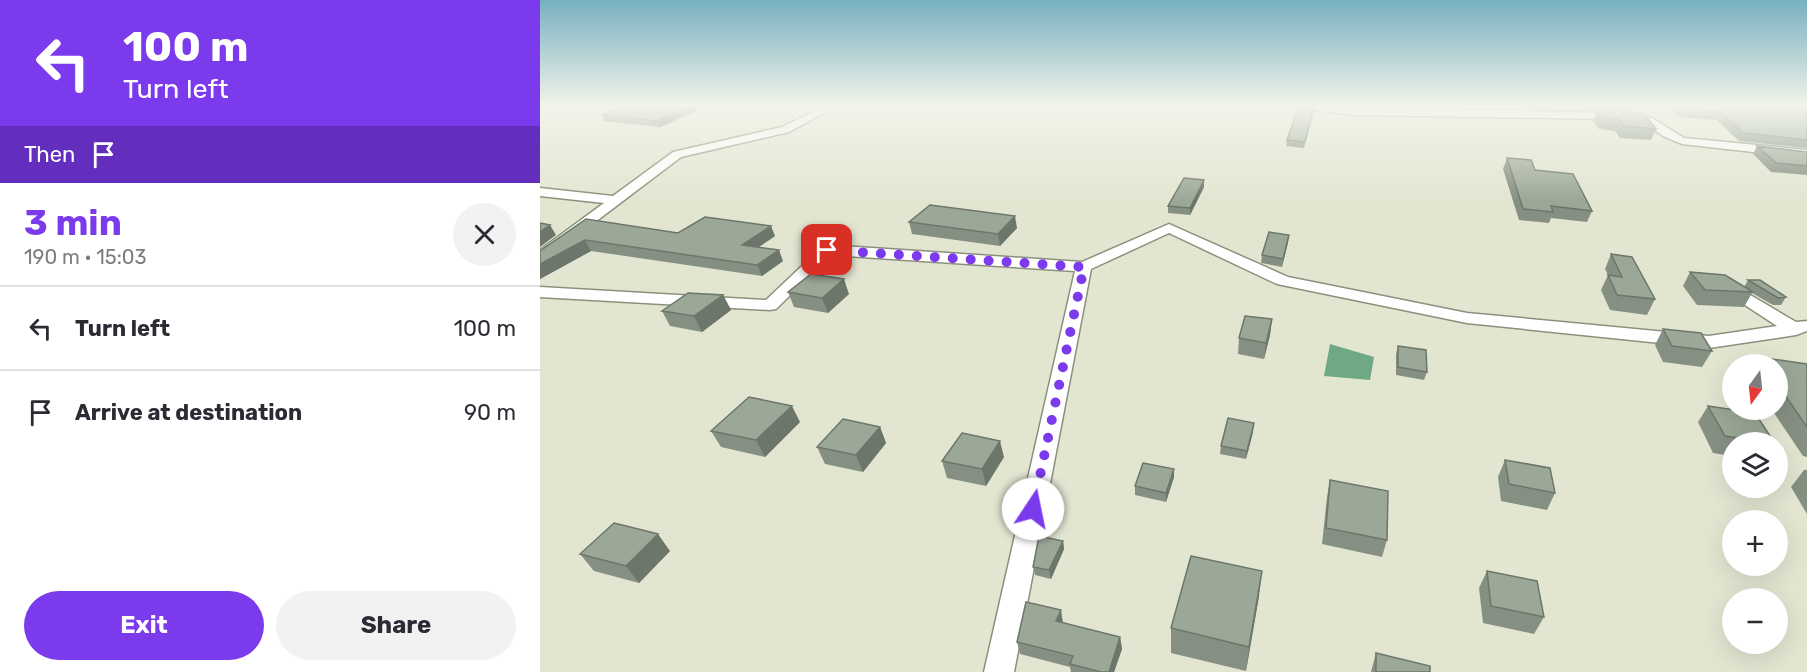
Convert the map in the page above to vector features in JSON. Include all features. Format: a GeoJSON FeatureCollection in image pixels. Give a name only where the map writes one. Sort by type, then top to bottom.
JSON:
{"type":"FeatureCollection","features":[{"type":"Feature","properties":{"kind":"street"},"geometry":{"type":"LineString","coordinates":[[540,257],[677,154],[752,137]]}},
{"type":"Feature","properties":{"kind":"street"},"geometry":{"type":"LineString","coordinates":[[1676,137],[1682,141],[1807,154]]}},
{"type":"Feature","properties":{"kind":"street"},"geometry":{"type":"LineString","coordinates":[[540,192],[616,200]]}},
{"type":"Feature","properties":{"kind":"street"},"geometry":{"type":"LineString","coordinates":[[540,292],[770,305],[827,250],[1084,267],[1169,228],[1282,280],[1467,318],[1710,342],[1802,331]]}},
{"type":"Feature","properties":{"kind":"street"},"geometry":{"type":"LineString","coordinates":[[999,672],[1084,267]]}},
{"type":"Feature","properties":{"kind":"street"},"geometry":{"type":"LineString","coordinates":[[1709,275],[1802,331]]}},
{"type":"Feature","properties":{"kind":"shaded area"},"geometry":{"type":"Polygon","coordinates":[[[1330,344],[1374,357],[1370,380],[1324,376],[1330,344]]]}},
{"type":"Feature","properties":{"kind":"building"},"geometry":{"type":"Polygon","coordinates":[[[1288,137],[1306,137],[1305,142],[1287,140],[1288,137]]]}},
{"type":"Feature","properties":{"kind":"building"},"geometry":{"type":"Polygon","coordinates":[[[1783,137],[1807,137],[1807,140],[1783,137]]]}},
{"type":"Feature","properties":{"kind":"building"},"geometry":{"type":"Polygon","coordinates":[[[1757,146],[1807,152],[1807,166],[1776,163],[1757,146]]]}},
{"type":"Feature","properties":{"kind":"building"},"geometry":{"type":"Polygon","coordinates":[[[1507,158],[1531,160],[1535,170],[1573,174],[1592,211],[1551,206],[1553,212],[1523,209],[1507,158]]]}},
{"type":"Feature","properties":{"kind":"building"},"geometry":{"type":"Polygon","coordinates":[[[1184,178],[1204,180],[1190,208],[1168,206],[1184,178]]]}},
{"type":"Feature","properties":{"kind":"building"},"geometry":{"type":"Polygon","coordinates":[[[930,205],[1015,216],[998,234],[909,222],[930,205]]]}},
{"type":"Feature","properties":{"kind":"building"},"geometry":{"type":"Polygon","coordinates":[[[705,217],[771,226],[742,245],[779,250],[757,265],[585,240],[540,264],[540,251],[586,219],[678,233],[705,217]]]}},
{"type":"Feature","properties":{"kind":"building"},"geometry":{"type":"Polygon","coordinates":[[[540,223],[550,225],[540,232],[540,223]]]}},
{"type":"Feature","properties":{"kind":"building"},"geometry":{"type":"Polygon","coordinates":[[[1269,232],[1289,235],[1283,259],[1262,255],[1269,232]]]}},
{"type":"Feature","properties":{"kind":"building"},"geometry":{"type":"Polygon","coordinates":[[[1611,254],[1632,257],[1655,299],[1617,295],[1608,275],[1622,277],[1611,254]]]}},
{"type":"Feature","properties":{"kind":"building"},"geometry":{"type":"Polygon","coordinates":[[[1690,272],[1725,275],[1753,292],[1705,290],[1690,272]]]}},
{"type":"Feature","properties":{"kind":"building"},"geometry":{"type":"Polygon","coordinates":[[[811,274],[844,279],[822,298],[788,292],[811,274]]]}},
{"type":"Feature","properties":{"kind":"building"},"geometry":{"type":"Polygon","coordinates":[[[1748,280],[1760,280],[1786,297],[1778,298],[1748,280]]]}},
{"type":"Feature","properties":{"kind":"building"},"geometry":{"type":"Polygon","coordinates":[[[688,293],[723,295],[694,316],[662,311],[688,293]]]}},
{"type":"Feature","properties":{"kind":"building"},"geometry":{"type":"Polygon","coordinates":[[[1245,316],[1272,319],[1266,343],[1239,338],[1245,316]]]}},
{"type":"Feature","properties":{"kind":"building"},"geometry":{"type":"Polygon","coordinates":[[[1663,329],[1701,333],[1712,351],[1672,346],[1663,329]]]}},
{"type":"Feature","properties":{"kind":"building"},"geometry":{"type":"Polygon","coordinates":[[[1398,346],[1426,350],[1427,372],[1398,367],[1398,346]]]}},
{"type":"Feature","properties":{"kind":"building"},"geometry":{"type":"Polygon","coordinates":[[[1788,361],[1807,364],[1807,427],[1788,399],[1788,361]]]}},
{"type":"Feature","properties":{"kind":"building"},"geometry":{"type":"Polygon","coordinates":[[[749,397],[792,406],[756,440],[711,431],[749,397]]]}},
{"type":"Feature","properties":{"kind":"building"},"geometry":{"type":"Polygon","coordinates":[[[1708,406],[1722,408],[1722,420],[1760,420],[1767,432],[1723,432],[1708,406]]]}},
{"type":"Feature","properties":{"kind":"building"},"geometry":{"type":"Polygon","coordinates":[[[1228,418],[1254,423],[1247,451],[1221,446],[1228,418]]]}},
{"type":"Feature","properties":{"kind":"building"},"geometry":{"type":"Polygon","coordinates":[[[843,419],[880,427],[856,455],[817,447],[843,419]]]}},
{"type":"Feature","properties":{"kind":"building"},"geometry":{"type":"Polygon","coordinates":[[[962,433],[1000,441],[982,469],[942,461],[962,433]]]}},
{"type":"Feature","properties":{"kind":"building"},"geometry":{"type":"Polygon","coordinates":[[[1505,460],[1550,468],[1555,493],[1509,484],[1505,460]]]}},
{"type":"Feature","properties":{"kind":"building"},"geometry":{"type":"Polygon","coordinates":[[[1143,463],[1174,469],[1166,493],[1135,486],[1143,463]]]}},
{"type":"Feature","properties":{"kind":"building"},"geometry":{"type":"Polygon","coordinates":[[[1330,480],[1388,491],[1387,540],[1326,528],[1330,480]]]}},
{"type":"Feature","properties":{"kind":"building"},"geometry":{"type":"Polygon","coordinates":[[[614,523],[658,534],[626,566],[580,554],[614,523]]]}},
{"type":"Feature","properties":{"kind":"building"},"geometry":{"type":"Polygon","coordinates":[[[1039,536],[1063,541],[1049,570],[1033,567],[1039,536]]]}},
{"type":"Feature","properties":{"kind":"building"},"geometry":{"type":"Polygon","coordinates":[[[1191,556],[1262,571],[1249,647],[1171,628],[1191,556]]]}},
{"type":"Feature","properties":{"kind":"building"},"geometry":{"type":"Polygon","coordinates":[[[1487,571],[1537,581],[1544,617],[1491,606],[1487,571]]]}},
{"type":"Feature","properties":{"kind":"building"},"geometry":{"type":"Polygon","coordinates":[[[1026,602],[1061,610],[1056,621],[1120,637],[1109,672],[1070,664],[1073,656],[1017,642],[1026,602]]]}},
{"type":"Feature","properties":{"kind":"building"},"geometry":{"type":"Polygon","coordinates":[[[1376,653],[1430,666],[1430,672],[1376,672],[1376,653]]]}},
{"type":"Feature","properties":{"kind":"route"},"geometry":{"type":"LineString","coordinates":[[827,250],[1084,267],[1033,509]]}}]}
